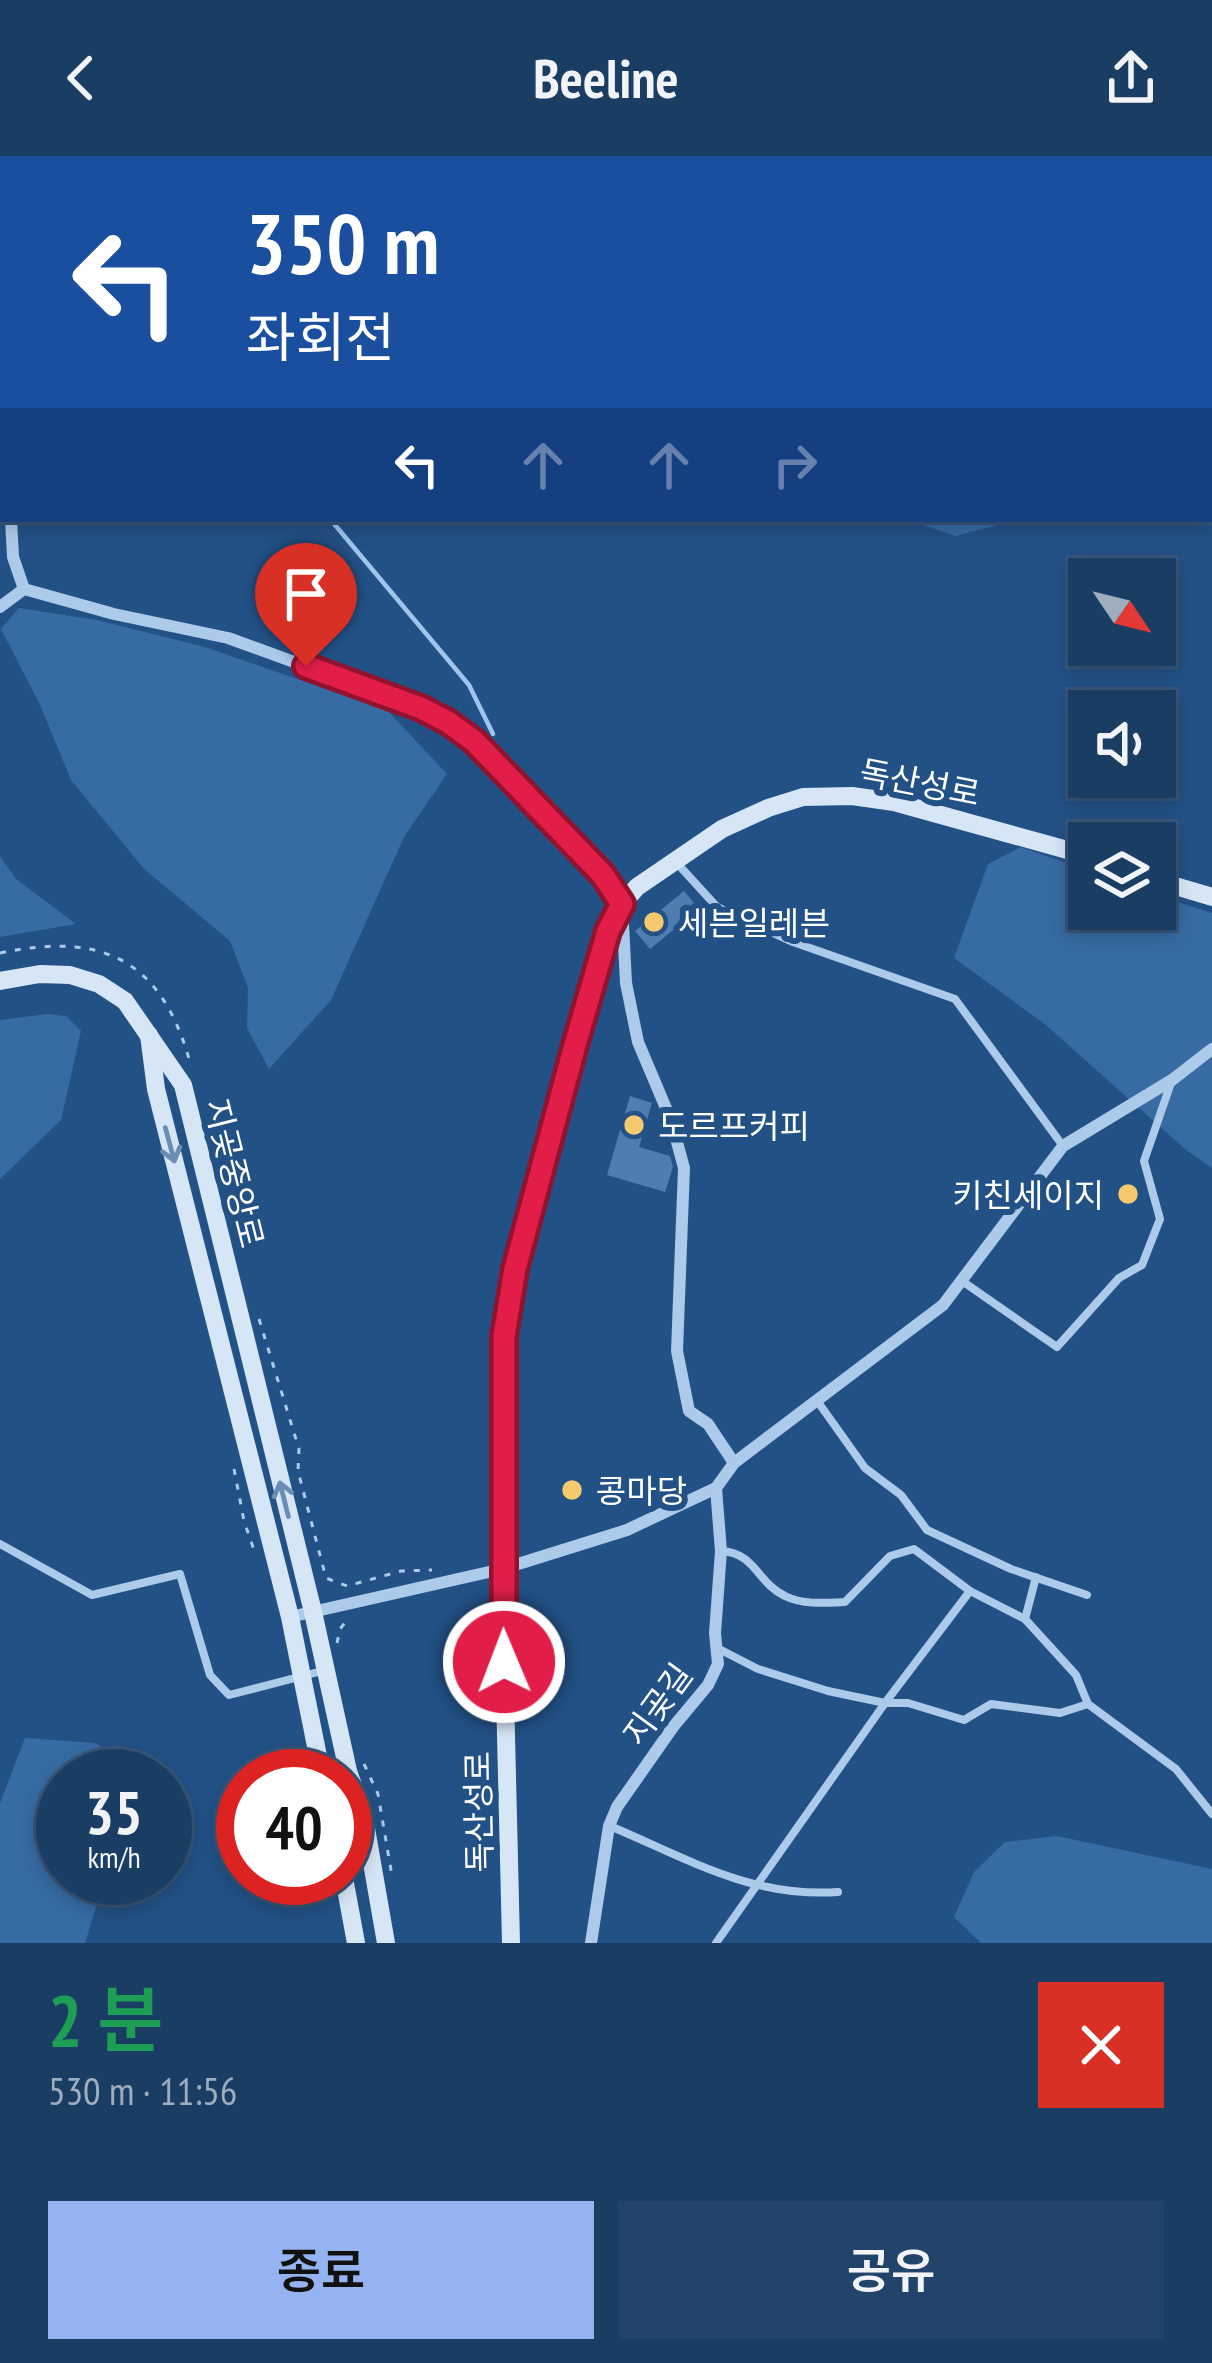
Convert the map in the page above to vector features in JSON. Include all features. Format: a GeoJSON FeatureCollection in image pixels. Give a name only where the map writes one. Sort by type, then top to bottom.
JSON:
{"type":"FeatureCollection","features":[{"type":"Feature","properties":{"kind":"street"},"geometry":{"type":"LineString","coordinates":[[11,522],[14,557],[24,590]]}},
{"type":"Feature","properties":{"kind":"street"},"geometry":{"type":"LineString","coordinates":[[0,607],[24,590]]}},
{"type":"Feature","properties":{"kind":"street"},"geometry":{"type":"LineString","coordinates":[[24,590],[229,638],[421,708],[474,741],[603,875],[622,904],[626,982],[638,1042],[671,1120],[684,1168],[676,1351],[689,1411],[708,1424],[734,1463]]}},
{"type":"Feature","properties":{"kind":"street","name":"독산성로"},"geometry":{"type":"LineString","coordinates":[[512,1943],[502,1569],[504,1336],[515,1269],[608,931],[637,887],[674,860],[722,829],[803,797],[852,796],[940,813],[1068,850]]}},
{"type":"Feature","properties":{"kind":"street"},"geometry":{"type":"LineString","coordinates":[[1176,886],[1212,897]]}},
{"type":"Feature","properties":{"kind":"street"},"geometry":{"type":"LineString","coordinates":[[0,981],[40,974],[70,975],[99,984],[125,1001],[148,1030]]}},
{"type":"Feature","properties":{"kind":"street","name":"지곶중앙로"},"geometry":{"type":"LineString","coordinates":[[148,1030],[183,1085],[348,1771],[364,1816],[386,1943]]}},
{"type":"Feature","properties":{"kind":"street","name":"지곶중앙로"},"geometry":{"type":"LineString","coordinates":[[148,1030],[156,1089],[290,1617],[316,1749]]}},
{"type":"Feature","properties":{"kind":"street"},"geometry":{"type":"LineString","coordinates":[[290,1617],[502,1569],[627,1530],[716,1488],[734,1463],[943,1305],[1063,1147],[1172,1080],[1212,1049]]}},
{"type":"Feature","properties":{"kind":"street","name":"지곶길"},"geometry":{"type":"LineString","coordinates":[[591,1943],[609,1826],[617,1807],[708,1685],[718,1664],[715,1634],[722,1551],[716,1488]]}},
{"type":"Feature","properties":{"kind":"street"},"geometry":{"type":"LineString","coordinates":[[349,1905],[356,1943]]}},
{"type":"Feature","properties":{"kind":"lane"},"geometry":{"type":"LineString","coordinates":[[674,860],[717,907],[793,942],[955,999],[1063,1147]]}},
{"type":"Feature","properties":{"kind":"lane"},"geometry":{"type":"LineString","coordinates":[[962,1281],[1057,1347],[1119,1278],[1142,1265],[1160,1220],[1144,1161],[1172,1080]]}},
{"type":"Feature","properties":{"kind":"lane"},"geometry":{"type":"LineString","coordinates":[[817,1400],[865,1468],[901,1495],[927,1530],[1087,1595]]}},
{"type":"Feature","properties":{"kind":"lane"},"geometry":{"type":"LineString","coordinates":[[0,1544],[92,1595],[180,1574],[210,1676],[229,1694],[324,1671]]}},
{"type":"Feature","properties":{"kind":"lane"},"geometry":{"type":"LineString","coordinates":[[722,1551],[738,1552],[755,1565],[766,1584],[786,1598],[813,1603],[845,1602],[890,1556],[914,1549],[970,1591],[1025,1619],[1076,1675],[1088,1704],[1176,1769],[1212,1814]]}},
{"type":"Feature","properties":{"kind":"lane"},"geometry":{"type":"LineString","coordinates":[[1025,1619],[1036,1577]]}},
{"type":"Feature","properties":{"kind":"lane"},"geometry":{"type":"LineString","coordinates":[[716,1943],[970,1591]]}},
{"type":"Feature","properties":{"kind":"lane"},"geometry":{"type":"LineString","coordinates":[[719,1649],[758,1669],[828,1691],[908,1703],[964,1720],[991,1704],[1060,1713],[1088,1704]]}},
{"type":"Feature","properties":{"kind":"lane"},"geometry":{"type":"LineString","coordinates":[[609,1826],[755,1888],[796,1895],[838,1892]]}},
{"type":"Feature","properties":{"kind":"path"},"geometry":{"type":"LineString","coordinates":[[320,1566],[326,1578],[339,1586],[401,1571],[439,1570]]}},
{"type":"Feature","properties":{"kind":"path"},"geometry":{"type":"LineString","coordinates":[[337,1645],[343,1623],[357,1615]]}},
{"type":"Feature","properties":{"kind":"path"},"geometry":{"type":"LineString","coordinates":[[372,1781],[392,1879]]}},
{"type":"Feature","properties":{"kind":"shaded area"},"geometry":{"type":"Polygon","coordinates":[[[915,522],[1009,522],[955,536],[915,522]]]}},
{"type":"Feature","properties":{"kind":"shaded area"},"geometry":{"type":"Polygon","coordinates":[[[19,608],[97,620],[205,647],[387,710],[447,774],[404,837],[331,1000],[269,1069],[247,1028],[248,988],[230,941],[144,869],[71,780],[1,629],[19,608]]]}},
{"type":"Feature","properties":{"kind":"shaded area"},"geometry":{"type":"Polygon","coordinates":[[[1021,847],[1068,864],[1068,930],[1176,930],[1176,902],[1212,913],[1212,1168],[1046,1025],[954,958],[988,864],[1021,847]]]}},
{"type":"Feature","properties":{"kind":"shaded area"},"geometry":{"type":"Polygon","coordinates":[[[0,856],[16,879],[76,924],[0,937],[0,856]]]}},
{"type":"Feature","properties":{"kind":"shaded area"},"geometry":{"type":"Polygon","coordinates":[[[66,1016],[81,1031],[61,1120],[0,1179],[0,1020],[66,1016]]]}},
{"type":"Feature","properties":{"kind":"shaded area"},"geometry":{"type":"Polygon","coordinates":[[[25,1738],[95,1743],[106,1749],[36,1749],[36,1905],[97,1905],[85,1943],[0,1943],[0,1803],[25,1738]]]}},
{"type":"Feature","properties":{"kind":"shaded area"},"geometry":{"type":"Polygon","coordinates":[[[1057,1836],[1212,1869],[1212,1943],[981,1943],[954,1917],[974,1872],[1005,1842],[1057,1836]]]}},
{"type":"Feature","properties":{"kind":"building"},"geometry":{"type":"Polygon","coordinates":[[[684,891],[699,909],[650,949],[635,931],[684,891]]]}},
{"type":"Feature","properties":{"kind":"building","name":"도르프커피"},"geometry":{"type":"Polygon","coordinates":[[[630,1096],[652,1103],[639,1147],[670,1156],[673,1167],[665,1192],[607,1175],[630,1096]]]}},
{"type":"Feature","properties":{"kind":"waterway"},"geometry":{"type":"LineString","coordinates":[[333,522],[469,685],[493,734]]}},
{"type":"Feature","properties":{"kind":"place","name":"세븐일레븐"},"geometry":{"type":"Point","coordinates":[654,922]}},
{"type":"Feature","properties":{"kind":"place","name":"도르프커피"},"geometry":{"type":"Point","coordinates":[634,1125]}},
{"type":"Feature","properties":{"kind":"place","name":"키친세이지"},"geometry":{"type":"Point","coordinates":[1128,1194]}},
{"type":"Feature","properties":{"kind":"place","name":"콩마당"},"geometry":{"type":"Point","coordinates":[572,1490]}},
{"type":"Feature","properties":{"kind":"route"},"geometry":{"type":"LineString","coordinates":[[306,666],[421,708],[474,741],[603,875],[622,904],[608,931],[575,1045],[515,1269],[504,1336],[504,1662]]}}]}
